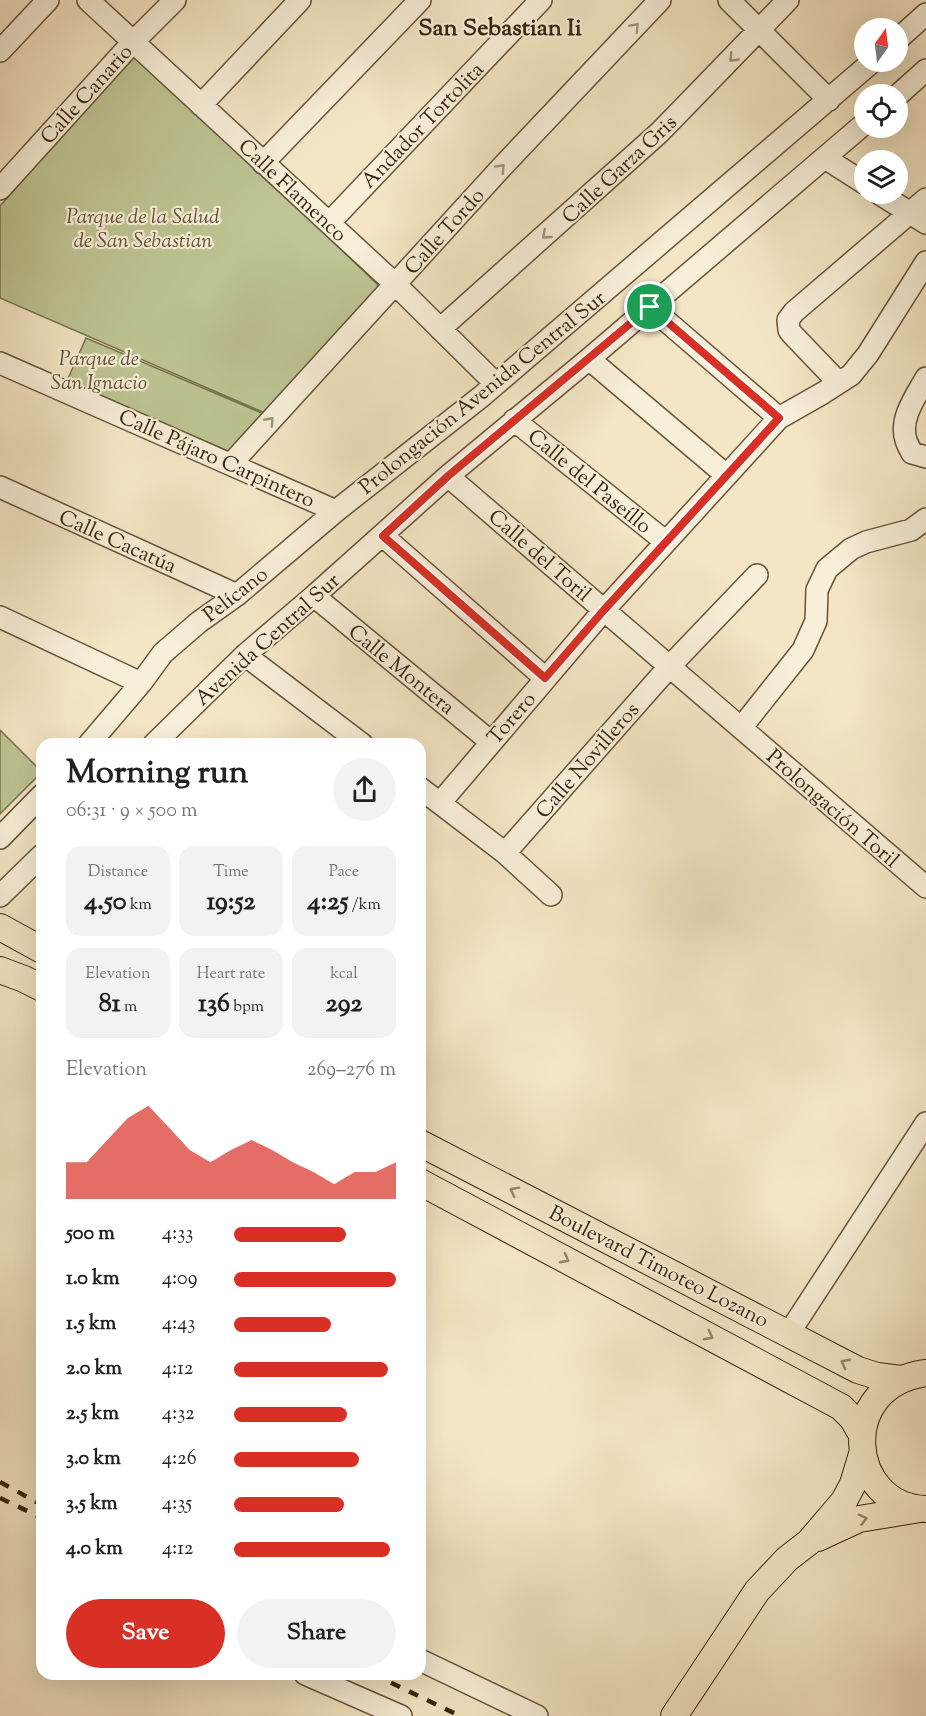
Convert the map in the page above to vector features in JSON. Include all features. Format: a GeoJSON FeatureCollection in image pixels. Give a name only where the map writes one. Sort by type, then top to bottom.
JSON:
{"type":"FeatureCollection","features":[{"type":"Feature","properties":{"kind":"main road"},"geometry":{"type":"LineString","coordinates":[[0,927],[36,947]]}},
{"type":"Feature","properties":{"kind":"main road"},"geometry":{"type":"LineString","coordinates":[[0,970],[36,985]]}},
{"type":"Feature","properties":{"kind":"main road","name":"Boulevard Timoteo Lozano"},"geometry":{"type":"LineString","coordinates":[[426,1146],[858,1370],[877,1376],[901,1379]]}},
{"type":"Feature","properties":{"kind":"main road"},"geometry":{"type":"LineString","coordinates":[[465,1206],[481,1174]]}},
{"type":"Feature","properties":{"kind":"main road","name":"Boulevard Timoteo Lozano"},"geometry":{"type":"LineString","coordinates":[[426,1185],[841,1407],[852,1418],[862,1444],[868,1471],[877,1485],[897,1501],[924,1509]]}},
{"type":"Feature","properties":{"kind":"main road"},"geometry":{"type":"LineString","coordinates":[[674,1716],[757,1591],[787,1559],[809,1542],[844,1501],[853,1484],[866,1418],[874,1402],[886,1389],[901,1379],[926,1373]]}},
{"type":"Feature","properties":{"kind":"main road"},"geometry":{"type":"LineString","coordinates":[[809,1542],[859,1520],[924,1509]]}},
{"type":"Feature","properties":{"kind":"street"},"geometry":{"type":"LineString","coordinates":[[1,48],[48,0]]}},
{"type":"Feature","properties":{"kind":"street","name":"Calle Flamenco"},"geometry":{"type":"LineString","coordinates":[[88,0],[395,284],[496,384]]}},
{"type":"Feature","properties":{"kind":"street","name":"Calle Canario"},"geometry":{"type":"LineString","coordinates":[[0,189],[133,42],[175,0]]}},
{"type":"Feature","properties":{"kind":"street"},"geometry":{"type":"LineString","coordinates":[[201,105],[300,0]]}},
{"type":"Feature","properties":{"kind":"street"},"geometry":{"type":"LineString","coordinates":[[263,163],[420,0]]}},
{"type":"Feature","properties":{"kind":"street","name":"Andador Tortolita"},"geometry":{"type":"LineString","coordinates":[[329,223],[541,0]]}},
{"type":"Feature","properties":{"kind":"street","name":"Calle Tordo"},"geometry":{"type":"LineString","coordinates":[[231,465],[508,160],[660,0]]}},
{"type":"Feature","properties":{"kind":"street"},"geometry":{"type":"LineString","coordinates":[[729,0],[829,100]]}},
{"type":"Feature","properties":{"kind":"street","name":"Calle Garza Gris"},"geometry":{"type":"LineString","coordinates":[[440,329],[660,132],[788,0]]}},
{"type":"Feature","properties":{"kind":"street"},"geometry":{"type":"LineString","coordinates":[[908,30],[926,14]]}},
{"type":"Feature","properties":{"kind":"street"},"geometry":{"type":"LineString","coordinates":[[908,86],[926,70]]}},
{"type":"Feature","properties":{"kind":"street","name":"Prolongación Avenida Central Sur"},"geometry":{"type":"LineString","coordinates":[[336,511],[496,384],[861,72]]}},
{"type":"Feature","properties":{"kind":"street","name":"Prolongación Avenida Central Sur"},"geometry":{"type":"LineString","coordinates":[[383,536],[448,476],[854,133]]}},
{"type":"Feature","properties":{"kind":"street"},"geometry":{"type":"LineString","coordinates":[[825,158],[854,177]]}},
{"type":"Feature","properties":{"kind":"street"},"geometry":{"type":"LineString","coordinates":[[838,382],[792,334],[788,320],[794,312],[921,212],[903,204]]}},
{"type":"Feature","properties":{"kind":"street","name":"Torero"},"geometry":{"type":"LineString","coordinates":[[440,803],[604,610],[779,418],[851,375],[868,354],[926,262]]}},
{"type":"Feature","properties":{"kind":"street"},"geometry":{"type":"LineString","coordinates":[[650,307],[779,418]]}},
{"type":"Feature","properties":{"kind":"street"},"geometry":{"type":"LineString","coordinates":[[589,359],[726,475]]}},
{"type":"Feature","properties":{"kind":"street","name":"Calle Pájaro Carpintero"},"geometry":{"type":"LineString","coordinates":[[0,363],[336,511]]}},
{"type":"Feature","properties":{"kind":"street"},"geometry":{"type":"LineString","coordinates":[[926,378],[912,402],[905,423],[905,439],[912,453],[926,458]]}},
{"type":"Feature","properties":{"kind":"street","name":"Calle del Paseíllo"},"geometry":{"type":"LineString","coordinates":[[514,420],[666,542]]}},
{"type":"Feature","properties":{"kind":"street","name":"Calle del Toril"},"geometry":{"type":"LineString","coordinates":[[448,476],[741,728]]}},
{"type":"Feature","properties":{"kind":"street","name":"Calle Cacatúa"},"geometry":{"type":"LineString","coordinates":[[0,487],[237,595]]}},
{"type":"Feature","properties":{"kind":"street","name":"Pelícano"},"geometry":{"type":"LineString","coordinates":[[94,738],[163,653],[199,622],[237,595],[336,511]]}},
{"type":"Feature","properties":{"kind":"street"},"geometry":{"type":"LineString","coordinates":[[741,728],[803,650],[813,632],[816,621],[817,590],[826,569],[851,549],[866,542],[911,530],[926,519]]}},
{"type":"Feature","properties":{"kind":"street"},"geometry":{"type":"LineString","coordinates":[[383,536],[545,678]]}},
{"type":"Feature","properties":{"kind":"street","name":"Avenida Central Sur"},"geometry":{"type":"LineString","coordinates":[[160,738],[244,655],[383,536]]}},
{"type":"Feature","properties":{"kind":"street","name":"Calle Novilleros"},"geometry":{"type":"LineString","coordinates":[[505,853],[669,667],[757,574]]}},
{"type":"Feature","properties":{"kind":"street","name":"Calle Montera"},"geometry":{"type":"LineString","coordinates":[[314,596],[490,742]]}},
{"type":"Feature","properties":{"kind":"street"},"geometry":{"type":"LineString","coordinates":[[0,617],[141,683]]}},
{"type":"Feature","properties":{"kind":"street"},"geometry":{"type":"LineString","coordinates":[[244,655],[354,738]]}},
{"type":"Feature","properties":{"kind":"street","name":"Prolongación Toril"},"geometry":{"type":"LineString","coordinates":[[741,728],[926,887]]}},
{"type":"Feature","properties":{"kind":"street"},"geometry":{"type":"LineString","coordinates":[[426,792],[505,853],[551,895]]}},
{"type":"Feature","properties":{"kind":"street"},"geometry":{"type":"LineString","coordinates":[[0,838],[36,801]]}},
{"type":"Feature","properties":{"kind":"street"},"geometry":{"type":"LineString","coordinates":[[0,896],[36,861]]}},
{"type":"Feature","properties":{"kind":"street"},"geometry":{"type":"LineString","coordinates":[[789,1333],[926,1123]]}},
{"type":"Feature","properties":{"kind":"street"},"geometry":{"type":"LineString","coordinates":[[426,1663],[537,1716]]}},
{"type":"Feature","properties":{"kind":"street"},"geometry":{"type":"LineString","coordinates":[[319,1680],[401,1716]]}},
{"type":"Feature","properties":{"kind":"green space","name":"Parque de la Salud de San Sebastian"},"geometry":{"type":"Polygon","coordinates":[[[136,52],[379,286],[265,413],[0,298],[0,206],[136,52]]]}},
{"type":"Feature","properties":{"kind":"green space","name":"Parque de San Ignacio"},"geometry":{"type":"Polygon","coordinates":[[[86,338],[264,414],[233,453],[66,383],[86,338]]]}},
{"type":"Feature","properties":{"kind":"green space"},"geometry":{"type":"Polygon","coordinates":[[[0,730],[36,766],[36,778],[0,814],[0,730]]]}},
{"type":"Feature","properties":{"kind":"railway"},"geometry":{"type":"LineString","coordinates":[[0,1482],[36,1502]]}},
{"type":"Feature","properties":{"kind":"railway"},"geometry":{"type":"LineString","coordinates":[[0,1498],[36,1515]]}},
{"type":"Feature","properties":{"kind":"railway"},"geometry":{"type":"LineString","coordinates":[[385,1680],[460,1716]]}},
{"type":"Feature","properties":{"kind":"district","name":"San Sebastian Ii"},"geometry":{"type":"Point","coordinates":[500,27]}},
{"type":"Feature","properties":{"kind":"route"},"geometry":{"type":"LineString","coordinates":[[650,307],[779,418],[545,678],[383,536],[448,476],[650,307]]}}]}
